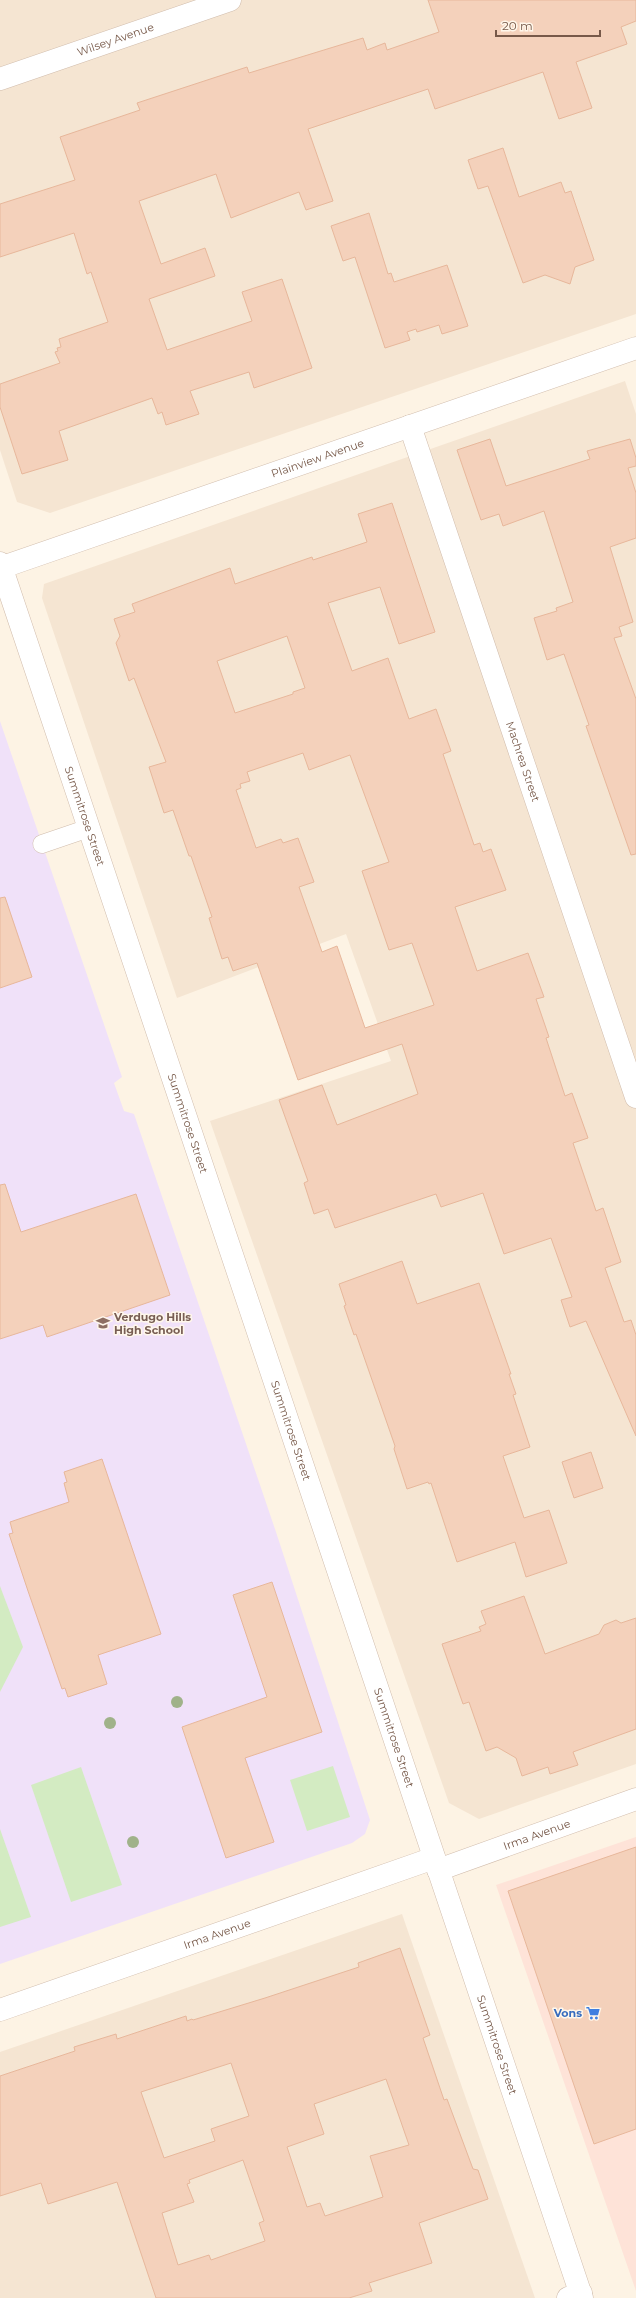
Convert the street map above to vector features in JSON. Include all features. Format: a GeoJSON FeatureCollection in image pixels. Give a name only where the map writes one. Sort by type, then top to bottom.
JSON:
{"type":"FeatureCollection","features":[{"type":"Feature","properties":{"kind":"street","name":"Wilsey Avenue"},"geometry":{"type":"LineString","coordinates":[[0,79],[230,0]]}},
{"type":"Feature","properties":{"kind":"street","name":"Plainview Avenue"},"geometry":{"type":"LineString","coordinates":[[0,566],[636,348]]}},
{"type":"Feature","properties":{"kind":"street","name":"Machrea Street"},"geometry":{"type":"LineString","coordinates":[[410,426],[636,1097]]}},
{"type":"Feature","properties":{"kind":"street","name":"Summitrose Street"},"geometry":{"type":"LineString","coordinates":[[0,566],[436,1864],[577,2296]]}},
{"type":"Feature","properties":{"kind":"street","name":"Irma Avenue"},"geometry":{"type":"LineString","coordinates":[[0,2010],[436,1864],[636,1799]]}},
{"type":"Feature","properties":{"kind":"lane"},"geometry":{"type":"LineString","coordinates":[[42,844],[89,828]]}},
{"type":"Feature","properties":{"kind":"shaded area"},"geometry":{"type":"Polygon","coordinates":[[[0,0],[636,0],[636,314],[50,513],[17,502],[0,450],[0,0]]]}},
{"type":"Feature","properties":{"kind":"shaded area"},"geometry":{"type":"Polygon","coordinates":[[[625,381],[636,414],[636,1764],[479,1819],[449,1803],[210,1121],[391,1061],[346,934],[177,998],[42,598],[44,584],[625,381]]]}},
{"type":"Feature","properties":{"kind":"shaded area","name":"Verdugo Hills High School"},"geometry":{"type":"Polygon","coordinates":[[[0,721],[122,1077],[114,1083],[124,1111],[134,1114],[276,1532],[370,1820],[365,1834],[352,1843],[0,1964],[0,721]]]}},
{"type":"Feature","properties":{"kind":"shaded area","name":"Vons"},"geometry":{"type":"Polygon","coordinates":[[[636,1837],[636,2291],[496,1885],[636,1837]]]}},
{"type":"Feature","properties":{"kind":"shaded area"},"geometry":{"type":"Polygon","coordinates":[[[402,1914],[535,2298],[0,2298],[0,2052],[402,1914]]]}},
{"type":"Feature","properties":{"kind":"green space"},"geometry":{"type":"Polygon","coordinates":[[[0,1586],[23,1647],[0,1692],[0,1586]]]}},
{"type":"Feature","properties":{"kind":"green space"},"geometry":{"type":"Polygon","coordinates":[[[333,1766],[350,1817],[307,1831],[290,1780],[333,1766]]]}},
{"type":"Feature","properties":{"kind":"green space"},"geometry":{"type":"Polygon","coordinates":[[[81,1767],[122,1885],[71,1902],[31,1785],[81,1767]]]}},
{"type":"Feature","properties":{"kind":"green space"},"geometry":{"type":"Polygon","coordinates":[[[0,1829],[31,1917],[0,1927],[0,1829]]]}},
{"type":"Feature","properties":{"kind":"building"},"geometry":{"type":"Polygon","coordinates":[[[428,0],[636,0],[636,21],[621,27],[627,44],[576,62],[592,108],[559,119],[543,72],[435,109],[428,89],[308,129],[333,201],[306,210],[299,192],[231,218],[216,174],[139,201],[161,264],[205,248],[215,276],[149,299],[167,350],[252,321],[242,292],[282,279],[312,368],[254,388],[249,372],[190,391],[199,414],[166,425],[162,412],[158,414],[152,398],[59,431],[68,460],[22,474],[0,407],[0,384],[60,363],[55,352],[58,351],[57,348],[61,347],[59,339],[108,322],[91,272],[87,274],[74,233],[0,257],[0,204],[75,180],[60,137],[140,110],[137,103],[247,67],[249,73],[363,38],[367,50],[385,43],[387,50],[439,32],[428,0]]]}},
{"type":"Feature","properties":{"kind":"building"},"geometry":{"type":"Polygon","coordinates":[[[503,148],[519,197],[561,182],[565,193],[571,191],[594,260],[575,267],[570,284],[545,275],[523,283],[488,186],[478,189],[468,160],[503,148]]]}},
{"type":"Feature","properties":{"kind":"building"},"geometry":{"type":"Polygon","coordinates":[[[369,213],[388,274],[391,273],[394,282],[447,265],[468,326],[442,334],[439,325],[417,332],[416,329],[407,332],[410,340],[385,348],[355,257],[343,261],[331,226],[369,213]]]}},
{"type":"Feature","properties":{"kind":"building"},"geometry":{"type":"Polygon","coordinates":[[[490,439],[506,486],[590,459],[587,451],[630,439],[636,458],[636,466],[628,468],[636,493],[636,538],[610,547],[633,622],[619,627],[622,636],[614,638],[636,699],[636,854],[631,855],[586,726],[589,725],[564,654],[547,660],[534,618],[557,611],[556,608],[573,602],[544,511],[503,526],[499,514],[481,520],[457,450],[490,439]]]}},
{"type":"Feature","properties":{"kind":"building"},"geometry":{"type":"Polygon","coordinates":[[[392,503],[435,632],[399,644],[380,587],[328,603],[352,671],[388,658],[409,719],[436,709],[451,751],[443,754],[474,845],[480,843],[483,852],[491,849],[506,890],[455,907],[477,971],[528,953],[544,997],[536,999],[549,1037],[546,1038],[565,1096],[572,1093],[588,1138],[573,1143],[596,1211],[603,1208],[621,1262],[605,1268],[624,1322],[631,1320],[636,1335],[636,1436],[586,1321],[570,1327],[561,1300],[572,1297],[551,1238],[504,1254],[483,1193],[441,1207],[436,1194],[335,1228],[328,1209],[314,1214],[304,1183],[308,1181],[279,1100],[322,1085],[337,1125],[418,1094],[402,1044],[298,1080],[257,963],[233,971],[228,957],[222,959],[209,918],[212,917],[191,856],[189,856],[173,810],[164,813],[149,767],[166,762],[134,678],[129,681],[116,643],[120,636],[114,619],[135,612],[132,604],[230,568],[235,584],[312,557],[313,560],[367,542],[358,514],[392,503]],[[287,636],[217,661],[235,713],[293,694],[293,692],[305,688],[287,636]],[[303,753],[247,772],[250,781],[240,784],[241,788],[236,790],[256,848],[281,839],[283,843],[298,838],[314,882],[299,887],[322,952],[337,946],[365,1028],[434,1005],[412,943],[389,950],[362,871],[389,862],[350,755],[309,770],[303,753]]]}},
{"type":"Feature","properties":{"kind":"building"},"geometry":{"type":"Polygon","coordinates":[[[5,897],[32,977],[0,988],[0,898],[5,897]]]}},
{"type":"Feature","properties":{"kind":"building"},"geometry":{"type":"Polygon","coordinates":[[[5,1184],[21,1232],[136,1194],[170,1295],[47,1337],[43,1325],[0,1339],[0,1185],[5,1184]]]}},
{"type":"Feature","properties":{"kind":"building"},"geometry":{"type":"Polygon","coordinates":[[[402,1261],[417,1304],[479,1283],[511,1374],[509,1374],[516,1394],[513,1395],[530,1447],[503,1456],[524,1518],[549,1510],[567,1563],[526,1577],[515,1542],[457,1562],[431,1483],[429,1484],[428,1482],[407,1489],[394,1449],[395,1446],[356,1334],[354,1335],[344,1306],[346,1305],[339,1284],[402,1261]]]}},
{"type":"Feature","properties":{"kind":"building"},"geometry":{"type":"Polygon","coordinates":[[[591,1452],[603,1488],[574,1498],[562,1462],[591,1452]]]}},
{"type":"Feature","properties":{"kind":"building"},"geometry":{"type":"Polygon","coordinates":[[[102,1459],[161,1634],[98,1655],[107,1684],[68,1697],[65,1688],[62,1689],[9,1534],[13,1533],[10,1522],[69,1502],[64,1483],[67,1482],[64,1472],[102,1459]]]}},
{"type":"Feature","properties":{"kind":"building"},"geometry":{"type":"Polygon","coordinates":[[[272,1582],[322,1732],[245,1758],[274,1842],[226,1858],[182,1727],[267,1697],[233,1595],[272,1582]]]}},
{"type":"Feature","properties":{"kind":"building"},"geometry":{"type":"Polygon","coordinates":[[[524,1596],[545,1654],[599,1634],[604,1625],[616,1620],[621,1623],[636,1618],[636,1729],[573,1752],[578,1765],[550,1774],[548,1767],[522,1776],[516,1758],[497,1747],[486,1751],[469,1702],[463,1704],[442,1644],[481,1631],[479,1627],[486,1624],[481,1611],[524,1596]]]}},
{"type":"Feature","properties":{"kind":"building","name":"Vons"},"geometry":{"type":"Polygon","coordinates":[[[636,1847],[636,2129],[594,2144],[508,1891],[636,1847]]]}},
{"type":"Feature","properties":{"kind":"building"},"geometry":{"type":"Polygon","coordinates":[[[400,1948],[430,2035],[423,2038],[444,2100],[447,2099],[473,2169],[478,2170],[488,2199],[419,2223],[432,2263],[369,2283],[372,2291],[349,2298],[156,2298],[117,2182],[48,2204],[41,2183],[0,2196],[0,2076],[75,2051],[74,2047],[116,2034],[117,2039],[186,2016],[187,2021],[193,2020],[265,1998],[359,1967],[358,1963],[400,1948]],[[231,2063],[141,2092],[164,2158],[215,2141],[211,2129],[249,2116],[231,2063]],[[386,2079],[314,2104],[324,2134],[287,2147],[307,2207],[320,2203],[325,2216],[383,2197],[370,2156],[409,2145],[386,2079]],[[243,2160],[189,2180],[190,2183],[187,2184],[194,2202],[162,2213],[178,2265],[209,2255],[211,2260],[265,2241],[259,2223],[264,2221],[243,2160]]]}},
{"type":"Feature","properties":{"kind":"place","name":"Verdugo Hills High School"},"geometry":{"type":"Point","coordinates":[103,1323]}},
{"type":"Feature","properties":{"kind":"place","name":"Vons"},"geometry":{"type":"Point","coordinates":[593,2013]}}]}
